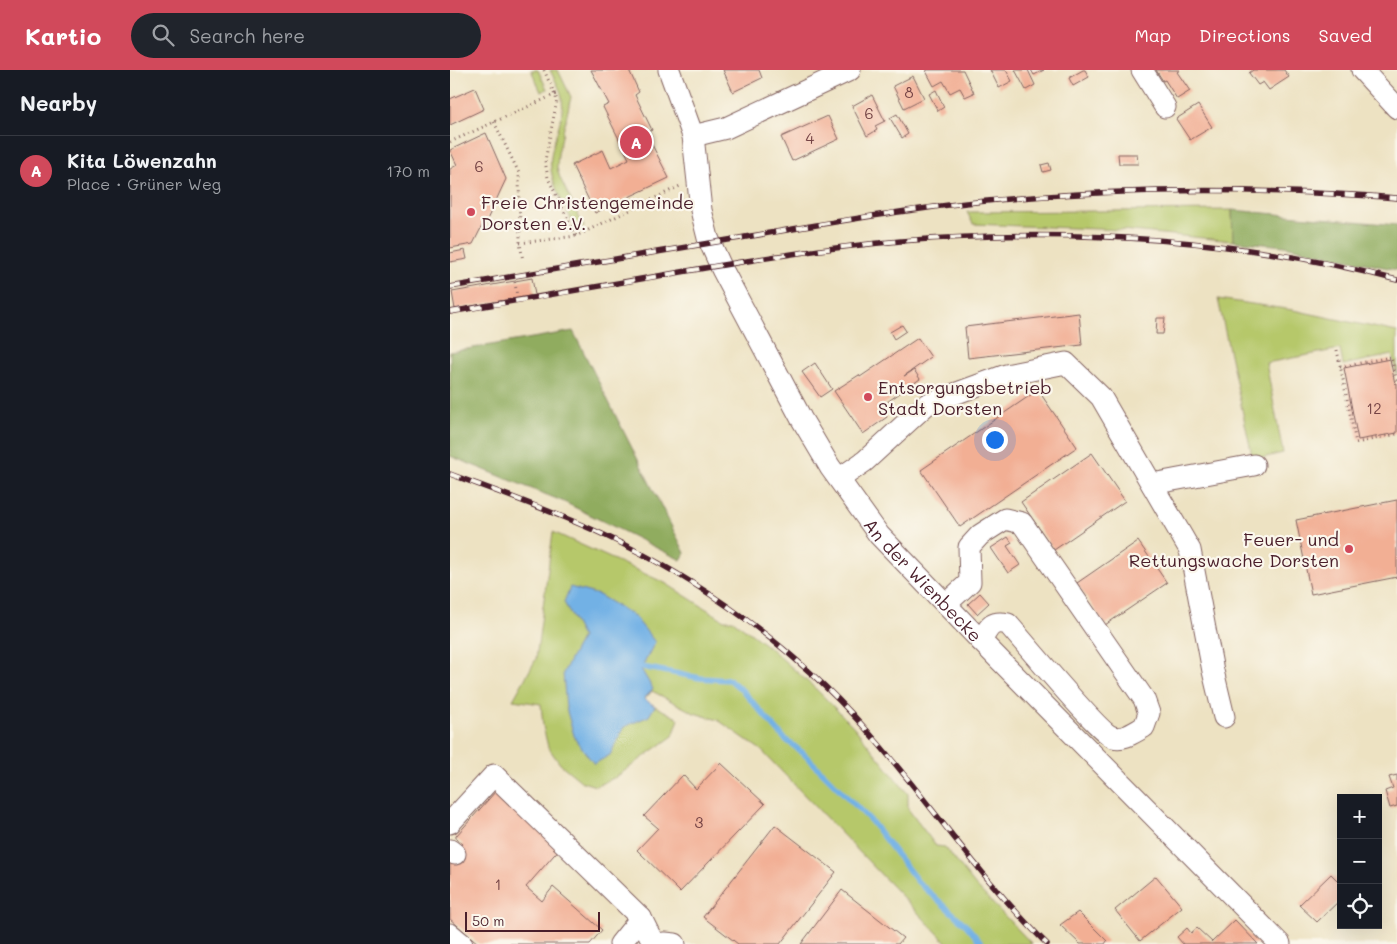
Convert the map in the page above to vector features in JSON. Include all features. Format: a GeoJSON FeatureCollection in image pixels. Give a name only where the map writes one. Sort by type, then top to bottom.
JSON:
{"type":"FeatureCollection","features":[{"type":"Feature","properties":{"kind":"street","name":"An der Wienbecke"},"geometry":{"type":"LineString","coordinates":[[670,70],[693,136],[701,210],[708,238],[722,269],[801,418],[839,479],[879,535],[1280,944]]}},
{"type":"Feature","properties":{"kind":"street"},"geometry":{"type":"LineString","coordinates":[[693,136],[726,128],[850,70]]}},
{"type":"Feature","properties":{"kind":"street"},"geometry":{"type":"LineString","coordinates":[[1142,70],[1165,107]]}},
{"type":"Feature","properties":{"kind":"street"},"geometry":{"type":"LineString","coordinates":[[1362,70],[1397,108]]}},
{"type":"Feature","properties":{"kind":"street"},"geometry":{"type":"LineString","coordinates":[[839,479],[865,461],[927,404],[1006,375],[1066,363],[1101,397],[1190,550],[1213,672],[1224,717]]}},
{"type":"Feature","properties":{"kind":"street"},"geometry":{"type":"LineString","coordinates":[[1152,484],[1254,465]]}},
{"type":"Feature","properties":{"kind":"street"},"geometry":{"type":"LineString","coordinates":[[946,604],[970,582],[969,548],[980,535],[1005,519],[1022,523],[1144,699],[1149,713],[1144,727],[1124,738],[1110,736],[1093,720],[1008,624],[998,622],[989,626],[981,641]]}},
{"type":"Feature","properties":{"kind":"street"},"geometry":{"type":"LineString","coordinates":[[450,823],[494,774],[641,918],[654,944]]}},
{"type":"Feature","properties":{"kind":"street"},"geometry":{"type":"LineString","coordinates":[[620,944],[641,918]]}},
{"type":"Feature","properties":{"kind":"street"},"geometry":{"type":"LineString","coordinates":[[450,934],[462,944]]}},
{"type":"Feature","properties":{"kind":"street"},"geometry":{"type":"LineString","coordinates":[[658,944],[675,944]]}},
{"type":"Feature","properties":{"kind":"path"},"geometry":{"type":"LineString","coordinates":[[544,70],[556,94],[557,106],[546,161],[548,178],[576,236]]}},
{"type":"Feature","properties":{"kind":"path"},"geometry":{"type":"LineString","coordinates":[[450,142],[556,94]]}},
{"type":"Feature","properties":{"kind":"path"},"geometry":{"type":"LineString","coordinates":[[494,122],[519,173],[520,243],[523,261]]}},
{"type":"Feature","properties":{"kind":"path"},"geometry":{"type":"LineString","coordinates":[[520,243],[576,236],[685,184]]}},
{"type":"Feature","properties":{"kind":"path"},"geometry":{"type":"LineString","coordinates":[[515,282],[518,297]]}},
{"type":"Feature","properties":{"kind":"path"},"geometry":{"type":"LineString","coordinates":[[516,290],[522,289]]}},
{"type":"Feature","properties":{"kind":"path"},"geometry":{"type":"LineString","coordinates":[[1337,350],[1356,443],[1397,434]]}},
{"type":"Feature","properties":{"kind":"path"},"geometry":{"type":"LineString","coordinates":[[1340,367],[1391,357],[1397,381]]}},
{"type":"Feature","properties":{"kind":"green space"},"geometry":{"type":"Polygon","coordinates":[[[531,70],[538,70],[547,89],[541,92],[531,70]]]}},
{"type":"Feature","properties":{"kind":"green space"},"geometry":{"type":"Polygon","coordinates":[[[550,70],[558,70],[571,97],[558,154],[557,168],[584,227],[577,231],[558,194],[551,170],[550,161],[563,106],[560,91],[550,70]]]}},
{"type":"Feature","properties":{"kind":"green space"},"geometry":{"type":"Polygon","coordinates":[[[1232,210],[1233,241],[1122,230],[973,224],[967,212],[1232,210]]]}},
{"type":"Feature","properties":{"kind":"green space"},"geometry":{"type":"Polygon","coordinates":[[[1232,210],[1397,225],[1397,270],[1285,246],[1233,241],[1232,210]]]}},
{"type":"Feature","properties":{"kind":"green space"},"geometry":{"type":"Polygon","coordinates":[[[1218,299],[1293,310],[1397,332],[1397,374],[1392,355],[1343,365],[1340,349],[1266,363],[1283,453],[1253,460],[1218,299]]]}},
{"type":"Feature","properties":{"kind":"green space"},"geometry":{"type":"Polygon","coordinates":[[[573,331],[685,553],[681,560],[562,501],[450,456],[450,352],[573,331]]]}},
{"type":"Feature","properties":{"kind":"green space"},"geometry":{"type":"Polygon","coordinates":[[[553,532],[665,583],[724,620],[733,620],[770,648],[817,690],[853,726],[908,794],[908,809],[936,846],[945,847],[975,885],[1032,944],[948,944],[761,750],[718,720],[694,713],[652,691],[644,700],[679,719],[673,736],[616,777],[596,786],[582,782],[560,764],[548,747],[543,726],[541,704],[513,700],[536,659],[553,532]]]}},
{"type":"Feature","properties":{"kind":"water"},"geometry":{"type":"Polygon","coordinates":[[[570,587],[599,595],[634,616],[655,642],[641,669],[653,689],[644,699],[655,706],[649,716],[624,727],[610,755],[594,764],[575,739],[566,708],[563,673],[582,637],[564,602],[570,587]]]}},
{"type":"Feature","properties":{"kind":"building"},"geometry":{"type":"Polygon","coordinates":[[[591,70],[629,70],[639,92],[635,95],[652,130],[646,133],[669,178],[595,213],[572,165],[603,150],[611,168],[629,159],[603,107],[609,104],[591,70]]]}},
{"type":"Feature","properties":{"kind":"building"},"geometry":{"type":"Polygon","coordinates":[[[723,70],[759,70],[762,78],[733,92],[723,70]]]}},
{"type":"Feature","properties":{"kind":"building"},"geometry":{"type":"Polygon","coordinates":[[[963,70],[974,93],[965,97],[960,88],[950,93],[943,81],[934,86],[926,71],[963,70]]]}},
{"type":"Feature","properties":{"kind":"building"},"geometry":{"type":"Polygon","coordinates":[[[990,70],[1006,70],[1012,81],[999,88],[990,70]]]}},
{"type":"Feature","properties":{"kind":"building"},"geometry":{"type":"Polygon","coordinates":[[[1015,70],[1028,70],[1035,85],[1026,90],[1015,70]]]}},
{"type":"Feature","properties":{"kind":"building"},"geometry":{"type":"Polygon","coordinates":[[[1031,70],[1044,70],[1034,75],[1031,70]]]}},
{"type":"Feature","properties":{"kind":"building"},"geometry":{"type":"Polygon","coordinates":[[[1085,70],[1089,77],[1073,86],[1069,78],[1085,70]]]}},
{"type":"Feature","properties":{"kind":"building"},"geometry":{"type":"Polygon","coordinates":[[[1156,70],[1180,70],[1177,72],[1190,91],[1177,99],[1156,70]]]}},
{"type":"Feature","properties":{"kind":"building"},"geometry":{"type":"Polygon","coordinates":[[[1253,70],[1284,70],[1289,77],[1269,90],[1263,82],[1258,85],[1249,73],[1253,70]]]}},
{"type":"Feature","properties":{"kind":"building"},"geometry":{"type":"Polygon","coordinates":[[[913,76],[924,98],[904,108],[893,86],[913,76]]]}},
{"type":"Feature","properties":{"kind":"building"},"geometry":{"type":"Polygon","coordinates":[[[475,88],[484,109],[450,125],[450,99],[475,88]]]}},
{"type":"Feature","properties":{"kind":"building"},"geometry":{"type":"Polygon","coordinates":[[[936,90],[944,107],[938,111],[929,94],[936,90]]]}},
{"type":"Feature","properties":{"kind":"building"},"geometry":{"type":"Polygon","coordinates":[[[872,95],[885,121],[875,126],[877,130],[867,136],[852,106],[872,95]]]}},
{"type":"Feature","properties":{"kind":"building"},"geometry":{"type":"Polygon","coordinates":[[[1198,105],[1212,127],[1190,140],[1176,119],[1198,105]]]}},
{"type":"Feature","properties":{"kind":"building"},"geometry":{"type":"Polygon","coordinates":[[[897,114],[908,134],[902,138],[890,118],[897,114]]]}},
{"type":"Feature","properties":{"kind":"building"},"geometry":{"type":"Polygon","coordinates":[[[828,116],[839,139],[792,161],[781,137],[828,116]]]}},
{"type":"Feature","properties":{"kind":"building"},"geometry":{"type":"Polygon","coordinates":[[[486,133],[506,179],[485,224],[483,224],[473,244],[450,248],[450,169],[457,165],[450,150],[486,133]]]}},
{"type":"Feature","properties":{"kind":"building"},"geometry":{"type":"Polygon","coordinates":[[[1118,154],[1137,154],[1138,164],[1119,164],[1118,154]]]}},
{"type":"Feature","properties":{"kind":"building"},"geometry":{"type":"Polygon","coordinates":[[[1049,163],[1051,170],[1043,172],[1041,165],[1049,163]]]}},
{"type":"Feature","properties":{"kind":"building"},"geometry":{"type":"Polygon","coordinates":[[[465,250],[467,259],[450,262],[450,253],[465,250]]]}},
{"type":"Feature","properties":{"kind":"building"},"geometry":{"type":"Polygon","coordinates":[[[532,278],[535,295],[455,309],[452,292],[532,278]]]}},
{"type":"Feature","properties":{"kind":"building"},"geometry":{"type":"Polygon","coordinates":[[[1079,313],[1082,345],[968,358],[965,327],[1079,313]]]}},
{"type":"Feature","properties":{"kind":"building"},"geometry":{"type":"Polygon","coordinates":[[[1157,318],[1165,318],[1163,334],[1156,334],[1157,318]]]}},
{"type":"Feature","properties":{"kind":"building"},"geometry":{"type":"Polygon","coordinates":[[[902,325],[906,331],[894,339],[890,332],[902,325]]]}},
{"type":"Feature","properties":{"kind":"building"},"geometry":{"type":"Polygon","coordinates":[[[918,338],[931,357],[904,376],[914,370],[920,379],[880,407],[887,417],[863,434],[834,391],[859,375],[860,377],[918,338]]]}},
{"type":"Feature","properties":{"kind":"building"},"geometry":{"type":"Polygon","coordinates":[[[1390,359],[1395,384],[1397,383],[1397,433],[1358,440],[1344,368],[1390,359]]]}},
{"type":"Feature","properties":{"kind":"building"},"geometry":{"type":"Polygon","coordinates":[[[815,363],[832,389],[820,397],[802,372],[815,363]]]}},
{"type":"Feature","properties":{"kind":"building"},"geometry":{"type":"Polygon","coordinates":[[[1038,390],[1077,447],[960,527],[921,470],[1038,390]]]}},
{"type":"Feature","properties":{"kind":"building"},"geometry":{"type":"Polygon","coordinates":[[[1092,453],[1125,501],[1054,550],[1021,502],[1092,453]]]}},
{"type":"Feature","properties":{"kind":"building","name":"Feuer- und Rettungswache Dorsten"},"geometry":{"type":"Polygon","coordinates":[[[1397,500],[1397,577],[1311,594],[1296,520],[1397,500]]]}},
{"type":"Feature","properties":{"kind":"building"},"geometry":{"type":"Polygon","coordinates":[[[1008,537],[1012,543],[1007,546],[1020,565],[1008,573],[991,548],[1008,537]]]}},
{"type":"Feature","properties":{"kind":"building"},"geometry":{"type":"Polygon","coordinates":[[[1138,541],[1167,583],[1105,625],[1077,583],[1138,541]]]}},
{"type":"Feature","properties":{"kind":"building"},"geometry":{"type":"Polygon","coordinates":[[[980,593],[989,603],[977,614],[968,604],[980,593]]]}},
{"type":"Feature","properties":{"kind":"building"},"geometry":{"type":"Polygon","coordinates":[[[721,763],[765,804],[680,892],[637,850],[658,828],[644,816],[683,775],[696,789],[721,763]]]}},
{"type":"Feature","properties":{"kind":"building"},"geometry":{"type":"Polygon","coordinates":[[[1397,775],[1397,806],[1390,808],[1385,791],[1393,788],[1389,777],[1397,775]]]}},
{"type":"Feature","properties":{"kind":"building"},"geometry":{"type":"Polygon","coordinates":[[[496,791],[561,847],[526,887],[542,901],[553,887],[602,930],[590,944],[479,944],[450,919],[450,859],[463,844],[456,839],[456,836],[496,791]]]}},
{"type":"Feature","properties":{"kind":"building"},"geometry":{"type":"Polygon","coordinates":[[[775,825],[836,872],[780,944],[738,944],[703,917],[775,825]]]}},
{"type":"Feature","properties":{"kind":"building"},"geometry":{"type":"Polygon","coordinates":[[[1331,874],[1337,880],[1337,903],[1317,922],[1299,905],[1331,874]]]}},
{"type":"Feature","properties":{"kind":"building"},"geometry":{"type":"Polygon","coordinates":[[[1156,876],[1182,907],[1140,941],[1115,910],[1156,876]]]}},
{"type":"Feature","properties":{"kind":"building"},"geometry":{"type":"Polygon","coordinates":[[[842,890],[903,938],[898,944],[801,944],[842,890]]]}},
{"type":"Feature","properties":{"kind":"building"},"geometry":{"type":"Polygon","coordinates":[[[1078,912],[1107,941],[1105,944],[1080,944],[1060,925],[1078,912]]]}},
{"type":"Feature","properties":{"kind":"building"},"geometry":{"type":"Polygon","coordinates":[[[1235,920],[1258,944],[1183,944],[1177,937],[1187,928],[1191,933],[1197,928],[1212,942],[1235,920]]]}},
{"type":"Feature","properties":{"kind":"waterway"},"geometry":{"type":"LineString","coordinates":[[642,667],[700,678],[730,680],[743,691],[785,739],[803,753],[871,821],[918,882],[966,925],[982,944]]}},
{"type":"Feature","properties":{"kind":"railway"},"geometry":{"type":"LineString","coordinates":[[450,287],[850,219],[966,203],[1073,194],[1181,191],[1289,192],[1397,198]]}},
{"type":"Feature","properties":{"kind":"railway"},"geometry":{"type":"LineString","coordinates":[[450,312],[794,254],[901,241],[963,237],[1088,236],[1213,245],[1336,265],[1397,280]]}},
{"type":"Feature","properties":{"kind":"railway"},"geometry":{"type":"LineString","coordinates":[[450,474],[527,502],[639,552],[709,594],[776,642],[836,697],[864,727],[910,781],[976,865],[1047,944]]}},
{"type":"Feature","properties":{"kind":"place","name":"Kita Löwenzahn"},"geometry":{"type":"Point","coordinates":[636,142]}},
{"type":"Feature","properties":{"kind":"place","name":"Freie Christengemeinde Dorsten e.V."},"geometry":{"type":"Point","coordinates":[471,212]}},
{"type":"Feature","properties":{"kind":"place","name":"Entsorgungsbetrieb Stadt Dorsten"},"geometry":{"type":"Point","coordinates":[868,397]}},
{"type":"Feature","properties":{"kind":"place","name":"Feuer- und Rettungswache Dorsten"},"geometry":{"type":"Point","coordinates":[1349,549]}}]}
